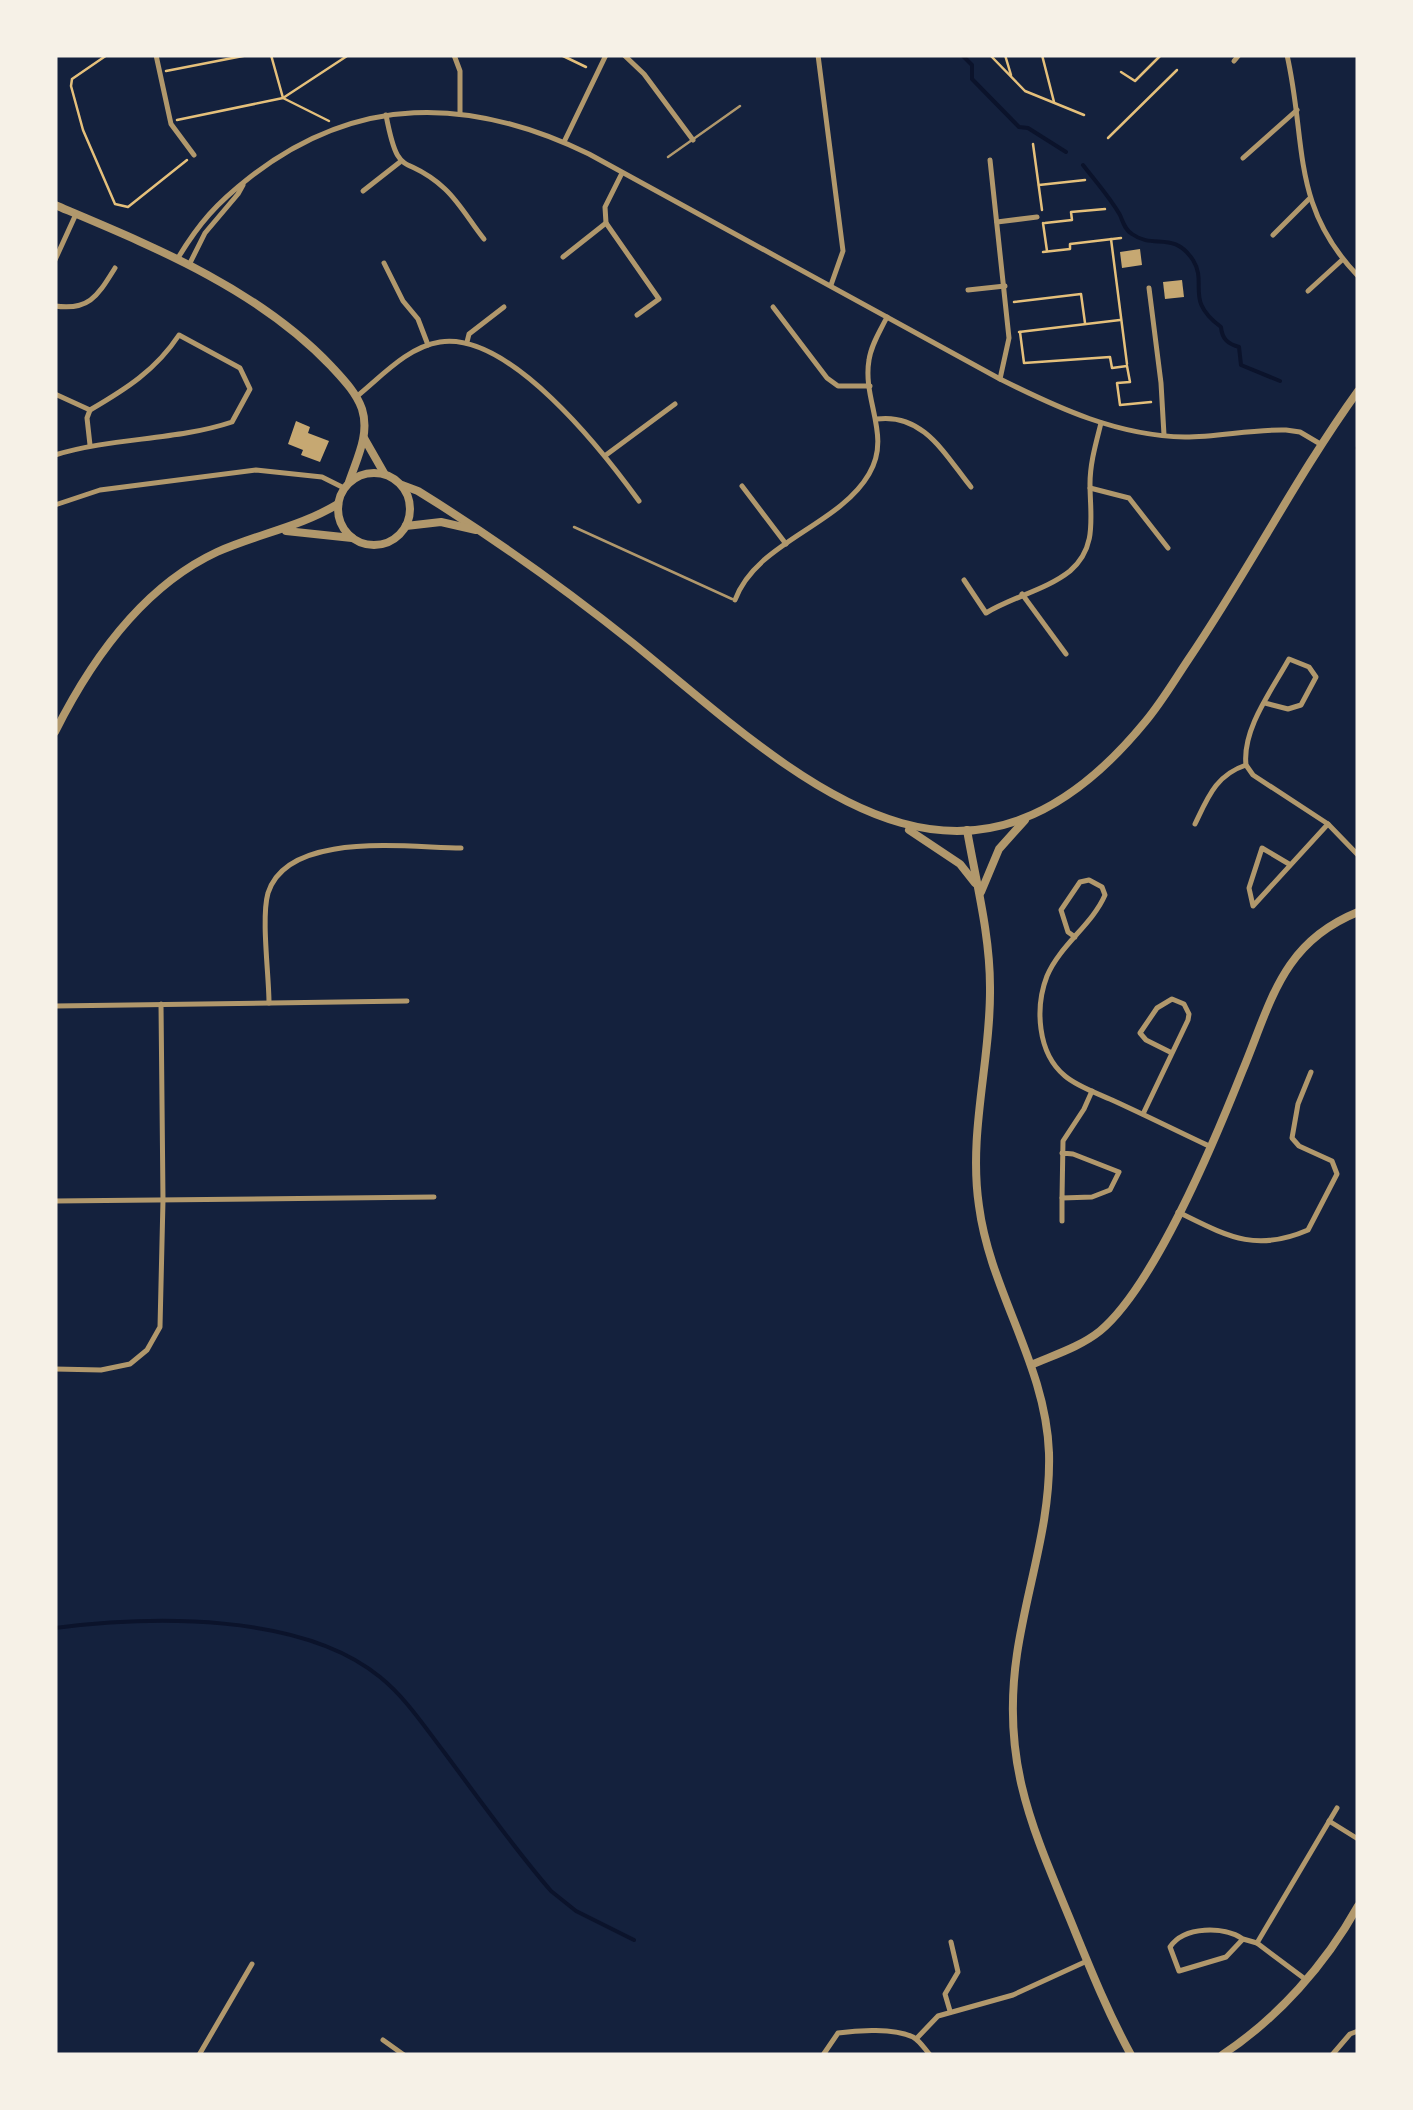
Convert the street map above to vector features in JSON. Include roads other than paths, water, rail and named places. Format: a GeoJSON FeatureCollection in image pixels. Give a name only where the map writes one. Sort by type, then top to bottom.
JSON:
{"type":"FeatureCollection","features":[{"type":"Feature","properties":{"kind":"street"},"geometry":{"type":"LineString","coordinates":[[156,55],[171,122],[194,154]]}},
{"type":"Feature","properties":{"kind":"street"},"geometry":{"type":"LineString","coordinates":[[454,55],[460,71],[460,114]]}},
{"type":"Feature","properties":{"kind":"street"},"geometry":{"type":"LineString","coordinates":[[564,142],[606,55]]}},
{"type":"Feature","properties":{"kind":"street"},"geometry":{"type":"LineString","coordinates":[[624,55],[644,74],[693,140]]}},
{"type":"Feature","properties":{"kind":"street"},"geometry":{"type":"LineString","coordinates":[[818,55],[844,251],[830,285]]}},
{"type":"Feature","properties":{"kind":"street"},"geometry":{"type":"LineString","coordinates":[[1287,55],[1309,199],[1325,237],[1358,276]]}},
{"type":"Feature","properties":{"kind":"street"},"geometry":{"type":"LineString","coordinates":[[1243,158],[1297,110]]}},
{"type":"Feature","properties":{"kind":"street"},"geometry":{"type":"LineString","coordinates":[[177,259],[214,206],[233,187],[292,148],[340,126],[386,115],[460,114],[564,142],[1064,410],[1102,423],[1164,436],[1286,430],[1300,432],[1322,445]]}},
{"type":"Feature","properties":{"kind":"street"},"geometry":{"type":"LineString","coordinates":[[386,115],[390,141],[400,162],[444,188],[484,239]]}},
{"type":"Feature","properties":{"kind":"street"},"geometry":{"type":"LineString","coordinates":[[990,160],[1009,333],[1008,354],[1000,379]]}},
{"type":"Feature","properties":{"kind":"street"},"geometry":{"type":"LineString","coordinates":[[363,192],[400,162]]}},
{"type":"Feature","properties":{"kind":"street"},"geometry":{"type":"LineString","coordinates":[[622,173],[605,207],[606,223],[659,298],[637,315]]}},
{"type":"Feature","properties":{"kind":"street"},"geometry":{"type":"LineString","coordinates":[[189,266],[205,233],[244,182]]}},
{"type":"Feature","properties":{"kind":"street"},"geometry":{"type":"LineString","coordinates":[[1273,235],[1309,199]]}},
{"type":"Feature","properties":{"kind":"street"},"geometry":{"type":"LineString","coordinates":[[55,206],[177,259],[276,318],[326,361],[363,412],[364,438],[338,504],[340,522],[352,538]]}},
{"type":"Feature","properties":{"kind":"street"},"geometry":{"type":"LineString","coordinates":[[55,260],[76,214]]}},
{"type":"Feature","properties":{"kind":"street"},"geometry":{"type":"LineString","coordinates":[[996,222],[1036,217]]}},
{"type":"Feature","properties":{"kind":"street"},"geometry":{"type":"LineString","coordinates":[[562,257],[606,223]]}},
{"type":"Feature","properties":{"kind":"street"},"geometry":{"type":"LineString","coordinates":[[1308,290],[1342,260]]}},
{"type":"Feature","properties":{"kind":"street"},"geometry":{"type":"LineString","coordinates":[[384,264],[402,301],[418,319],[428,345]]}},
{"type":"Feature","properties":{"kind":"street"},"geometry":{"type":"LineString","coordinates":[[55,306],[78,308],[89,302],[115,268]]}},
{"type":"Feature","properties":{"kind":"street"},"geometry":{"type":"LineString","coordinates":[[968,290],[1005,286]]}},
{"type":"Feature","properties":{"kind":"street"},"geometry":{"type":"LineString","coordinates":[[1149,288],[1164,436]]}},
{"type":"Feature","properties":{"kind":"street"},"geometry":{"type":"LineString","coordinates":[[467,342],[469,334],[504,307]]}},
{"type":"Feature","properties":{"kind":"street"},"geometry":{"type":"LineString","coordinates":[[773,307],[827,378],[838,386],[870,386]]}},
{"type":"Feature","properties":{"kind":"street"},"geometry":{"type":"LineString","coordinates":[[735,600],[742,582],[853,494],[867,478],[878,449],[869,360],[887,317]]}},
{"type":"Feature","properties":{"kind":"street"},"geometry":{"type":"LineString","coordinates":[[55,455],[90,445],[209,429],[232,422],[250,389],[240,368],[179,335],[166,354],[132,386],[90,410],[86,418],[90,445]]}},
{"type":"Feature","properties":{"kind":"street"},"geometry":{"type":"LineString","coordinates":[[356,398],[402,360],[428,345],[467,342],[498,355],[584,430],[639,501]]}},
{"type":"Feature","properties":{"kind":"street"},"geometry":{"type":"LineString","coordinates":[[903,826],[967,830],[1028,817],[1050,807],[1102,770],[1148,719],[1207,632],[1358,391]]}},
{"type":"Feature","properties":{"kind":"street"},"geometry":{"type":"LineString","coordinates":[[55,394],[90,410]]}},
{"type":"Feature","properties":{"kind":"street"},"geometry":{"type":"LineString","coordinates":[[606,455],[675,404]]}},
{"type":"Feature","properties":{"kind":"street"},"geometry":{"type":"LineString","coordinates":[[878,420],[892,418],[916,424],[971,487]]}},
{"type":"Feature","properties":{"kind":"street"},"geometry":{"type":"LineString","coordinates":[[964,580],[986,613],[1069,571],[1081,558],[1092,529],[1093,454],[1102,423]]}},
{"type":"Feature","properties":{"kind":"street"},"geometry":{"type":"LineString","coordinates":[[364,438],[384,474]]}},
{"type":"Feature","properties":{"kind":"street"},"geometry":{"type":"LineString","coordinates":[[55,504],[100,490],[256,470],[322,477],[347,485],[372,472],[384,474],[418,491],[565,588],[785,767],[841,800],[903,826],[960,864],[978,886]]}},
{"type":"Feature","properties":{"kind":"street"},"geometry":{"type":"LineString","coordinates":[[282,530],[352,538],[371,545],[392,541],[406,526],[410,510],[402,486]]}},
{"type":"Feature","properties":{"kind":"street"},"geometry":{"type":"LineString","coordinates":[[742,486],[786,544]]}},
{"type":"Feature","properties":{"kind":"street"},"geometry":{"type":"LineString","coordinates":[[1090,488],[1129,498],[1168,548]]}},
{"type":"Feature","properties":{"kind":"street"},"geometry":{"type":"LineString","coordinates":[[55,732],[100,655],[137,610],[190,567],[338,504]]}},
{"type":"Feature","properties":{"kind":"street"},"geometry":{"type":"LineString","coordinates":[[406,526],[441,522],[480,531]]}},
{"type":"Feature","properties":{"kind":"street"},"geometry":{"type":"LineString","coordinates":[[1022,594],[1066,654]]}},
{"type":"Feature","properties":{"kind":"street"},"geometry":{"type":"LineString","coordinates":[[1265,703],[1288,708],[1301,705],[1316,677],[1309,666],[1289,659],[1265,703],[1248,739],[1246,765],[1253,775],[1356,845],[1358,855]]}},
{"type":"Feature","properties":{"kind":"street"},"geometry":{"type":"LineString","coordinates":[[1196,824],[1215,784],[1230,770],[1246,765]]}},
{"type":"Feature","properties":{"kind":"street"},"geometry":{"type":"LineString","coordinates":[[980,897],[999,849],[1028,817]]}},
{"type":"Feature","properties":{"kind":"street"},"geometry":{"type":"LineString","coordinates":[[1290,864],[1262,848],[1249,888],[1253,906],[1328,824]]}},
{"type":"Feature","properties":{"kind":"street"},"geometry":{"type":"LineString","coordinates":[[967,830],[980,897],[990,990],[977,1128],[978,1198],[993,1262],[1044,1411],[1049,1473],[1046,1515],[1016,1655],[1014,1743],[1026,1813],[1132,2055]]}},
{"type":"Feature","properties":{"kind":"street"},"geometry":{"type":"LineString","coordinates":[[269,1003],[266,904],[273,883],[288,864],[334,848],[461,848]]}},
{"type":"Feature","properties":{"kind":"street"},"geometry":{"type":"LineString","coordinates":[[1076,937],[1068,932],[1061,910],[1080,882],[1089,880],[1102,887],[1105,896],[1100,907],[1076,937],[1054,964],[1042,994],[1041,1028],[1053,1062],[1064,1076],[1210,1146]]}},
{"type":"Feature","properties":{"kind":"street"},"geometry":{"type":"LineString","coordinates":[[1031,1365],[1098,1333],[1130,1297],[1210,1146],[1276,984],[1316,936],[1358,912]]}},
{"type":"Feature","properties":{"kind":"street"},"geometry":{"type":"LineString","coordinates":[[1143,1114],[1172,1053],[1190,1014],[1184,1004],[1172,999],[1157,1008],[1140,1033],[1172,1053]]}},
{"type":"Feature","properties":{"kind":"street"},"geometry":{"type":"LineString","coordinates":[[55,1006],[407,1001]]}},
{"type":"Feature","properties":{"kind":"street"},"geometry":{"type":"LineString","coordinates":[[55,1370],[120,1367],[139,1358],[153,1343],[162,1307],[161,1004]]}},
{"type":"Feature","properties":{"kind":"street"},"geometry":{"type":"LineString","coordinates":[[1178,1212],[1243,1241],[1268,1242],[1308,1230],[1337,1174],[1332,1160],[1299,1146],[1292,1138],[1298,1104],[1311,1072]]}},
{"type":"Feature","properties":{"kind":"street"},"geometry":{"type":"LineString","coordinates":[[1062,1221],[1062,1153],[1067,1131],[1084,1109],[1092,1090]]}},
{"type":"Feature","properties":{"kind":"street"},"geometry":{"type":"LineString","coordinates":[[1062,1153],[1118,1172],[1110,1190],[1092,1198],[1062,1198]]}},
{"type":"Feature","properties":{"kind":"street"},"geometry":{"type":"LineString","coordinates":[[55,1202],[434,1198]]}},
{"type":"Feature","properties":{"kind":"street"},"geometry":{"type":"LineString","coordinates":[[1257,1944],[1337,1808]]}},
{"type":"Feature","properties":{"kind":"street"},"geometry":{"type":"LineString","coordinates":[[1330,1821],[1358,1839]]}},
{"type":"Feature","properties":{"kind":"street"},"geometry":{"type":"LineString","coordinates":[[1222,2055],[1270,2018],[1306,1980],[1354,1922],[1358,1906]]}},
{"type":"Feature","properties":{"kind":"street"},"geometry":{"type":"LineString","coordinates":[[1243,1939],[1226,1958],[1179,1971],[1170,1948],[1179,1938],[1217,1929],[1231,1931],[1257,1944],[1306,1980]]}},
{"type":"Feature","properties":{"kind":"street"},"geometry":{"type":"LineString","coordinates":[[950,2011],[945,1994],[958,1972],[951,1942]]}},
{"type":"Feature","properties":{"kind":"street"},"geometry":{"type":"LineString","coordinates":[[916,2038],[938,2016],[1013,1995],[1088,1961]]}},
{"type":"Feature","properties":{"kind":"street"},"geometry":{"type":"LineString","coordinates":[[198,2055],[252,1964]]}},
{"type":"Feature","properties":{"kind":"street"},"geometry":{"type":"LineString","coordinates":[[1332,2055],[1350,2034],[1358,2031]]}},
{"type":"Feature","properties":{"kind":"street"},"geometry":{"type":"LineString","coordinates":[[823,2055],[838,2033],[902,2034],[916,2038],[930,2055]]}},
{"type":"Feature","properties":{"kind":"street"},"geometry":{"type":"LineString","coordinates":[[383,2040],[399,2054]]}},
{"type":"Feature","properties":{"kind":"lane"},"geometry":{"type":"LineString","coordinates":[[668,157],[740,106]]}},
{"type":"Feature","properties":{"kind":"lane"},"geometry":{"type":"LineString","coordinates":[[574,527],[735,600]]}},
{"type":"Feature","properties":{"kind":"waterway"},"geometry":{"type":"LineString","coordinates":[[962,55],[972,65],[972,79],[1019,127],[1028,128],[1066,152]]}},
{"type":"Feature","properties":{"kind":"waterway"},"geometry":{"type":"LineString","coordinates":[[1083,165],[1130,232],[1186,251],[1197,269],[1203,309],[1221,327],[1226,340],[1239,347],[1241,365],[1280,381]]}},
{"type":"Feature","properties":{"kind":"waterway"},"geometry":{"type":"LineString","coordinates":[[55,1628],[135,1621],[224,1624],[309,1640],[347,1656],[380,1677],[406,1703],[551,1891],[576,1911],[634,1940]]}}]}
